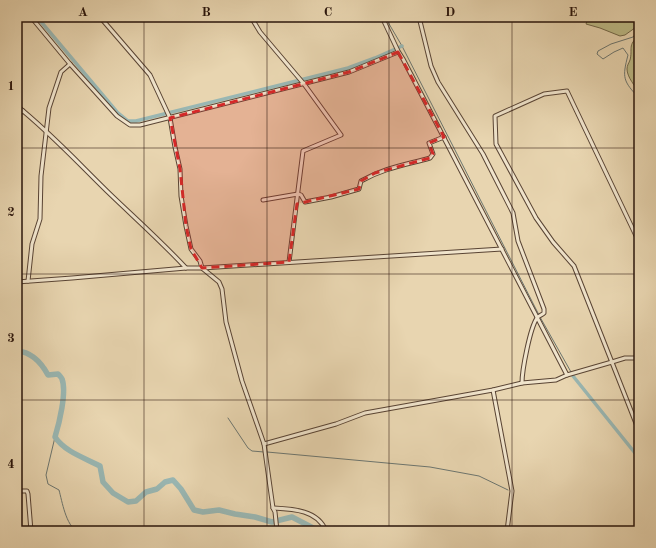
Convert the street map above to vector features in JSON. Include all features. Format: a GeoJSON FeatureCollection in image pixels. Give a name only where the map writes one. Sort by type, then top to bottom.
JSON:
{"type":"FeatureCollection","features":[{"type":"Feature","properties":{"kind":"street"},"geometry":{"type":"LineString","coordinates":[[31,17],[70,64],[117,116],[125,123],[134,126],[349,72],[398,52]]}},
{"type":"Feature","properties":{"kind":"street"},"geometry":{"type":"LineString","coordinates":[[100,17],[150,75],[170,118],[180,169],[181,196],[191,248],[200,261],[202,268],[219,282],[222,289],[226,322],[242,381],[264,444],[277,531]]}},
{"type":"Feature","properties":{"kind":"street"},"geometry":{"type":"LineString","coordinates":[[251,17],[260,32],[304,84],[341,135],[303,151],[289,262]]}},
{"type":"Feature","properties":{"kind":"street"},"geometry":{"type":"LineString","coordinates":[[382,17],[398,52],[570,374]]}},
{"type":"Feature","properties":{"kind":"street"},"geometry":{"type":"LineString","coordinates":[[419,17],[431,66],[438,82],[483,154],[512,213],[518,241],[544,309],[544,313],[539,316],[531,336],[522,383]]}},
{"type":"Feature","properties":{"kind":"street"},"geometry":{"type":"LineString","coordinates":[[28,281],[32,244],[40,219],[41,176],[45,130],[49,108],[61,72],[70,64]]}},
{"type":"Feature","properties":{"kind":"street"},"geometry":{"type":"LineString","coordinates":[[639,242],[567,91],[544,94],[495,116],[496,144],[536,218],[553,242],[574,266],[639,431]]}},
{"type":"Feature","properties":{"kind":"street"},"geometry":{"type":"LineString","coordinates":[[17,106],[45,130],[113,197],[171,251],[186,268]]}},
{"type":"Feature","properties":{"kind":"street"},"geometry":{"type":"LineString","coordinates":[[17,115],[23,111]]}},
{"type":"Feature","properties":{"kind":"street"},"geometry":{"type":"LineString","coordinates":[[298,194],[305,202],[331,197],[359,189],[361,181],[375,173],[430,158],[433,154],[429,143],[444,137]]}},
{"type":"Feature","properties":{"kind":"street"},"geometry":{"type":"LineString","coordinates":[[263,200],[298,194]]}},
{"type":"Feature","properties":{"kind":"street"},"geometry":{"type":"LineString","coordinates":[[17,282],[186,268],[502,249]]}},
{"type":"Feature","properties":{"kind":"street"},"geometry":{"type":"LineString","coordinates":[[264,444],[336,424],[365,413],[493,390],[522,383],[556,380],[570,374],[625,358],[639,358]]}},
{"type":"Feature","properties":{"kind":"street"},"geometry":{"type":"LineString","coordinates":[[493,390],[512,490],[507,531]]}},
{"type":"Feature","properties":{"kind":"street"},"geometry":{"type":"LineString","coordinates":[[17,491],[26,491],[28,494],[30,531]]}},
{"type":"Feature","properties":{"kind":"street"},"geometry":{"type":"LineString","coordinates":[[273,508],[296,509],[321,521],[326,531]]}},
{"type":"Feature","properties":{"kind":"highlighted area"},"geometry":{"type":"Polygon","coordinates":[[[398,52],[444,137],[429,143],[433,154],[430,158],[375,173],[361,181],[359,189],[297,204],[289,262],[202,268],[191,249],[186,226],[180,169],[170,118],[349,72],[398,52]]]}},
{"type":"Feature","properties":{"kind":"shaded area"},"geometry":{"type":"Polygon","coordinates":[[[568,17],[639,17],[639,25],[625,35],[620,36],[586,24],[587,21],[568,17]]]}},
{"type":"Feature","properties":{"kind":"shaded area"},"geometry":{"type":"Polygon","coordinates":[[[639,36],[639,92],[627,72],[627,66],[631,56],[631,47],[633,42],[639,36]]]}},
{"type":"Feature","properties":{"kind":"waterway"},"geometry":{"type":"LineString","coordinates":[[37,17],[117,112],[128,121],[136,121],[348,68],[402,46]]}},
{"type":"Feature","properties":{"kind":"waterway"},"geometry":{"type":"LineString","coordinates":[[385,17],[402,46],[539,315]]}},
{"type":"Feature","properties":{"kind":"waterway"},"geometry":{"type":"LineString","coordinates":[[639,30],[633,37],[611,44],[598,51],[597,54],[603,59],[623,48],[628,55],[625,69],[625,79],[639,98]]}},
{"type":"Feature","properties":{"kind":"waterway"},"geometry":{"type":"LineString","coordinates":[[540,317],[571,372]]}},
{"type":"Feature","properties":{"kind":"waterway"},"geometry":{"type":"LineString","coordinates":[[17,351],[27,353],[36,358],[48,375],[58,374],[62,379],[64,392],[55,437],[70,451],[100,466],[103,482],[113,493],[128,502],[136,501],[146,492],[157,489],[165,482],[173,480],[181,489],[194,510],[203,512],[219,510],[272,522],[292,517],[319,531]]}},
{"type":"Feature","properties":{"kind":"waterway"},"geometry":{"type":"LineString","coordinates":[[573,376],[639,458]]}},
{"type":"Feature","properties":{"kind":"waterway"},"geometry":{"type":"LineString","coordinates":[[228,418],[248,448],[252,451],[264,452]]}},
{"type":"Feature","properties":{"kind":"waterway"},"geometry":{"type":"LineString","coordinates":[[55,437],[46,475],[48,484],[59,490],[67,519],[77,531]]}},
{"type":"Feature","properties":{"kind":"waterway"},"geometry":{"type":"LineString","coordinates":[[267,452],[430,467],[479,476],[508,490]]}}]}
